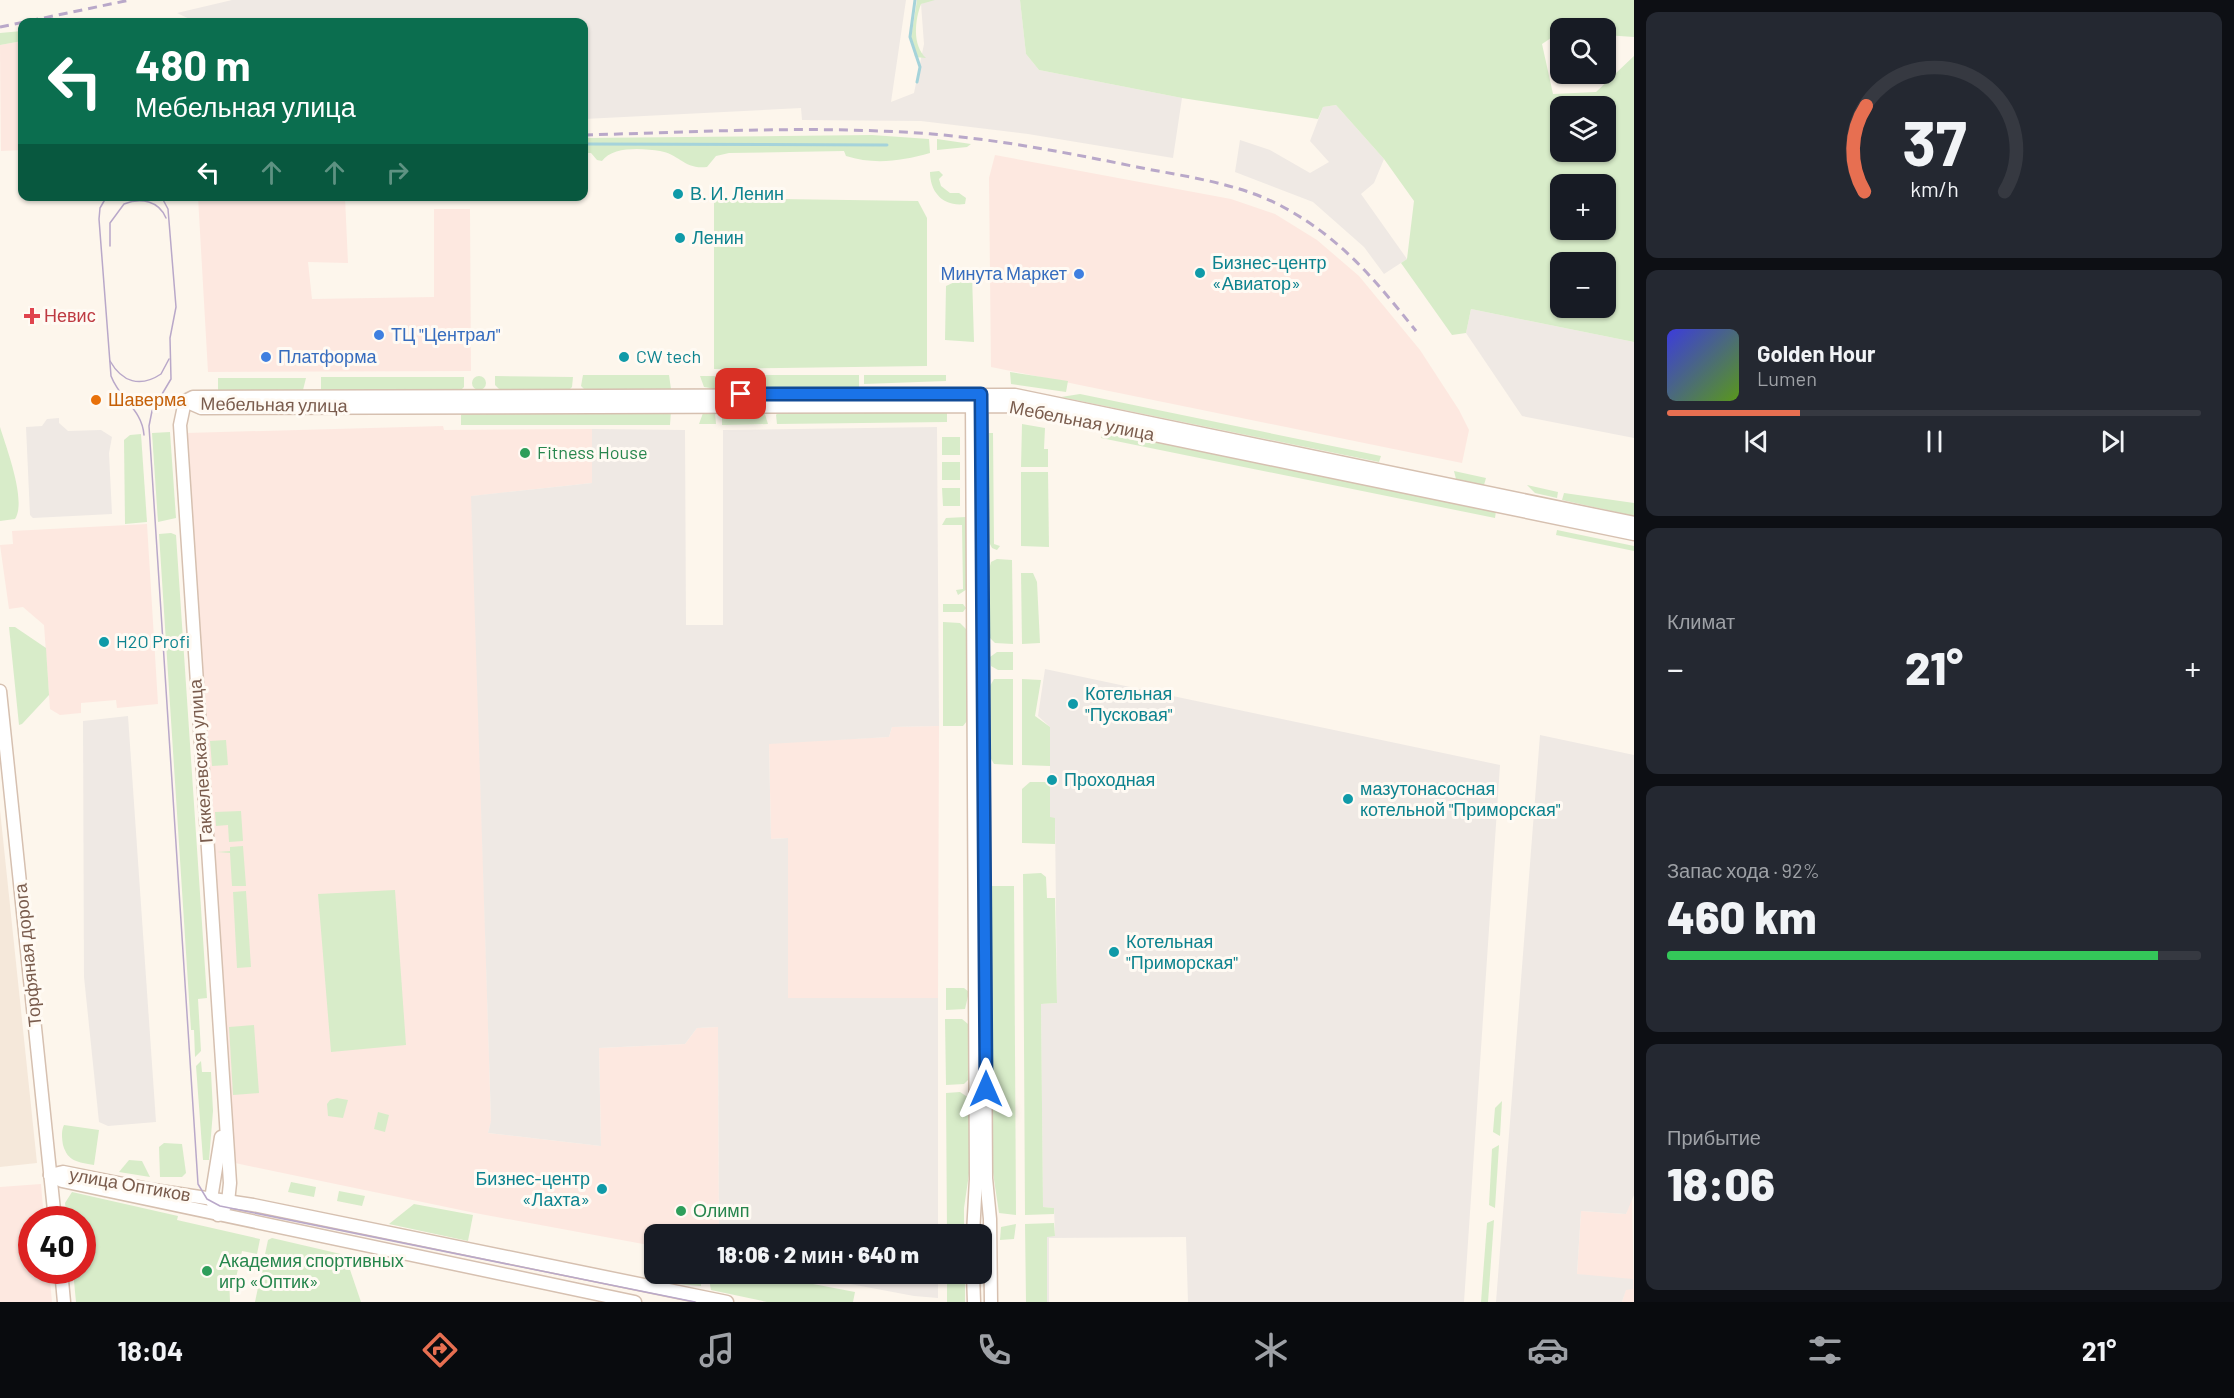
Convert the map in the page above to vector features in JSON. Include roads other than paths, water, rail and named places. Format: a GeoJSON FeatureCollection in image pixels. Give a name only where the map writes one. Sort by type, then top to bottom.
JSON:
{"type":"FeatureCollection","features":[{"type":"Feature","properties":{"kind":"street","name":"Мебельная улица"},"geometry":{"type":"LineString","coordinates":[[185,401],[193,397],[977,400],[1032,398],[1634,523]]}},
{"type":"Feature","properties":{"kind":"street","name":"Мебельная улица"},"geometry":{"type":"LineString","coordinates":[[977,400],[1022,407],[1634,534]]}},
{"type":"Feature","properties":{"kind":"street"},"geometry":{"type":"LineString","coordinates":[[974,1224],[976,1179],[977,400]]}},
{"type":"Feature","properties":{"kind":"street"},"geometry":{"type":"LineString","coordinates":[[977,400],[986,1167],[992,1302]]}},
{"type":"Feature","properties":{"kind":"street","name":"Гаккелевская улица"},"geometry":{"type":"LineString","coordinates":[[185,401],[180,424],[224,1122],[230,1183],[228,1202]]}},
{"type":"Feature","properties":{"kind":"street","name":"Торфяная дорога"},"geometry":{"type":"LineString","coordinates":[[0,691],[53,1206]]}},
{"type":"Feature","properties":{"kind":"street","name":"Гаккелевская улица"},"geometry":{"type":"LineString","coordinates":[[211,1199],[224,1122]]}},
{"type":"Feature","properties":{"kind":"street","name":"улица Оптиков"},"geometry":{"type":"LineString","coordinates":[[50,1174],[63,1172],[228,1202],[727,1302]]}},
{"type":"Feature","properties":{"kind":"street","name":"улица Оптиков"},"geometry":{"type":"LineString","coordinates":[[50,1174],[62,1181],[635,1302]]}},
{"type":"Feature","properties":{"kind":"street"},"geometry":{"type":"LineString","coordinates":[[211,1199],[218,1215],[228,1202]]}},
{"type":"Feature","properties":{"kind":"street"},"geometry":{"type":"LineString","coordinates":[[62,1284],[64,1302]]}},
{"type":"Feature","properties":{"kind":"street"},"geometry":{"type":"LineString","coordinates":[[973,1284],[974,1302]]}},
{"type":"Feature","properties":{"kind":"waterway"},"geometry":{"type":"LineString","coordinates":[[915,0],[910,37],[920,67],[917,82]]}},
{"type":"Feature","properties":{"kind":"waterway"},"geometry":{"type":"LineString","coordinates":[[588,144],[887,145]]}},
{"type":"Feature","properties":{"kind":"tram line"},"geometry":{"type":"LineString","coordinates":[[104,201],[100,208],[99,219],[111,376],[139,418],[144,435]]}},
{"type":"Feature","properties":{"kind":"tram line"},"geometry":{"type":"LineString","coordinates":[[110,246],[110,223],[124,204],[137,201],[149,202],[159,208],[166,218]]}},
{"type":"Feature","properties":{"kind":"tram line"},"geometry":{"type":"LineString","coordinates":[[164,201],[168,209],[176,307],[170,338],[171,379],[152,411],[149,426],[198,1184],[207,1199],[220,1206],[695,1302]]}},
{"type":"Feature","properties":{"kind":"tram line"},"geometry":{"type":"LineString","coordinates":[[110,361],[120,374],[139,382],[161,374],[169,359]]}},
{"type":"Feature","properties":{"kind":"railway"},"geometry":{"type":"LineString","coordinates":[[43,18],[130,0]]}},
{"type":"Feature","properties":{"kind":"railway"},"geometry":{"type":"LineString","coordinates":[[0,27],[18,23]]}},
{"type":"Feature","properties":{"kind":"railway"},"geometry":{"type":"LineString","coordinates":[[588,135],[801,130],[932,134],[1035,148],[1213,182],[1268,199],[1306,220],[1357,262],[1416,331]]}},
{"type":"Feature","properties":{"kind":"place","name":"В. И. Ленин"},"geometry":{"type":"Point","coordinates":[678,194]}},
{"type":"Feature","properties":{"kind":"place","name":"Ленин"},"geometry":{"type":"Point","coordinates":[680,238]}},
{"type":"Feature","properties":{"kind":"place","name":"Бизнес-центр «Авиатор»"},"geometry":{"type":"Point","coordinates":[1200,273]}},
{"type":"Feature","properties":{"kind":"place","name":"Минута Маркет"},"geometry":{"type":"Point","coordinates":[1079,274]}},
{"type":"Feature","properties":{"kind":"place","name":"Невис"},"geometry":{"type":"Point","coordinates":[32,316]}},
{"type":"Feature","properties":{"kind":"place","name":"ТЦ \"Централ\""},"geometry":{"type":"Point","coordinates":[379,335]}},
{"type":"Feature","properties":{"kind":"place","name":"Платформа"},"geometry":{"type":"Point","coordinates":[266,357]}},
{"type":"Feature","properties":{"kind":"place","name":"CW tech"},"geometry":{"type":"Point","coordinates":[624,357]}},
{"type":"Feature","properties":{"kind":"place","name":"Шаверма"},"geometry":{"type":"Point","coordinates":[96,400]}},
{"type":"Feature","properties":{"kind":"place","name":"Fitness House"},"geometry":{"type":"Point","coordinates":[525,453]}},
{"type":"Feature","properties":{"kind":"place","name":"H2O Profi"},"geometry":{"type":"Point","coordinates":[104,642]}},
{"type":"Feature","properties":{"kind":"place","name":"Котельная \"Пусковая\""},"geometry":{"type":"Point","coordinates":[1073,704]}},
{"type":"Feature","properties":{"kind":"place","name":"Проходная"},"geometry":{"type":"Point","coordinates":[1052,780]}},
{"type":"Feature","properties":{"kind":"place","name":"мазутонасосная котельной \"Приморская\""},"geometry":{"type":"Point","coordinates":[1348,799]}},
{"type":"Feature","properties":{"kind":"place","name":"Котельная \"Приморская\""},"geometry":{"type":"Point","coordinates":[1114,952]}},
{"type":"Feature","properties":{"kind":"place","name":"Бизнес-центр «Лахта»"},"geometry":{"type":"Point","coordinates":[602,1189]}},
{"type":"Feature","properties":{"kind":"place","name":"Олимп"},"geometry":{"type":"Point","coordinates":[681,1211]}},
{"type":"Feature","properties":{"kind":"place","name":"Академия спортивных игр «Оптик»"},"geometry":{"type":"Point","coordinates":[207,1271]}}]}
